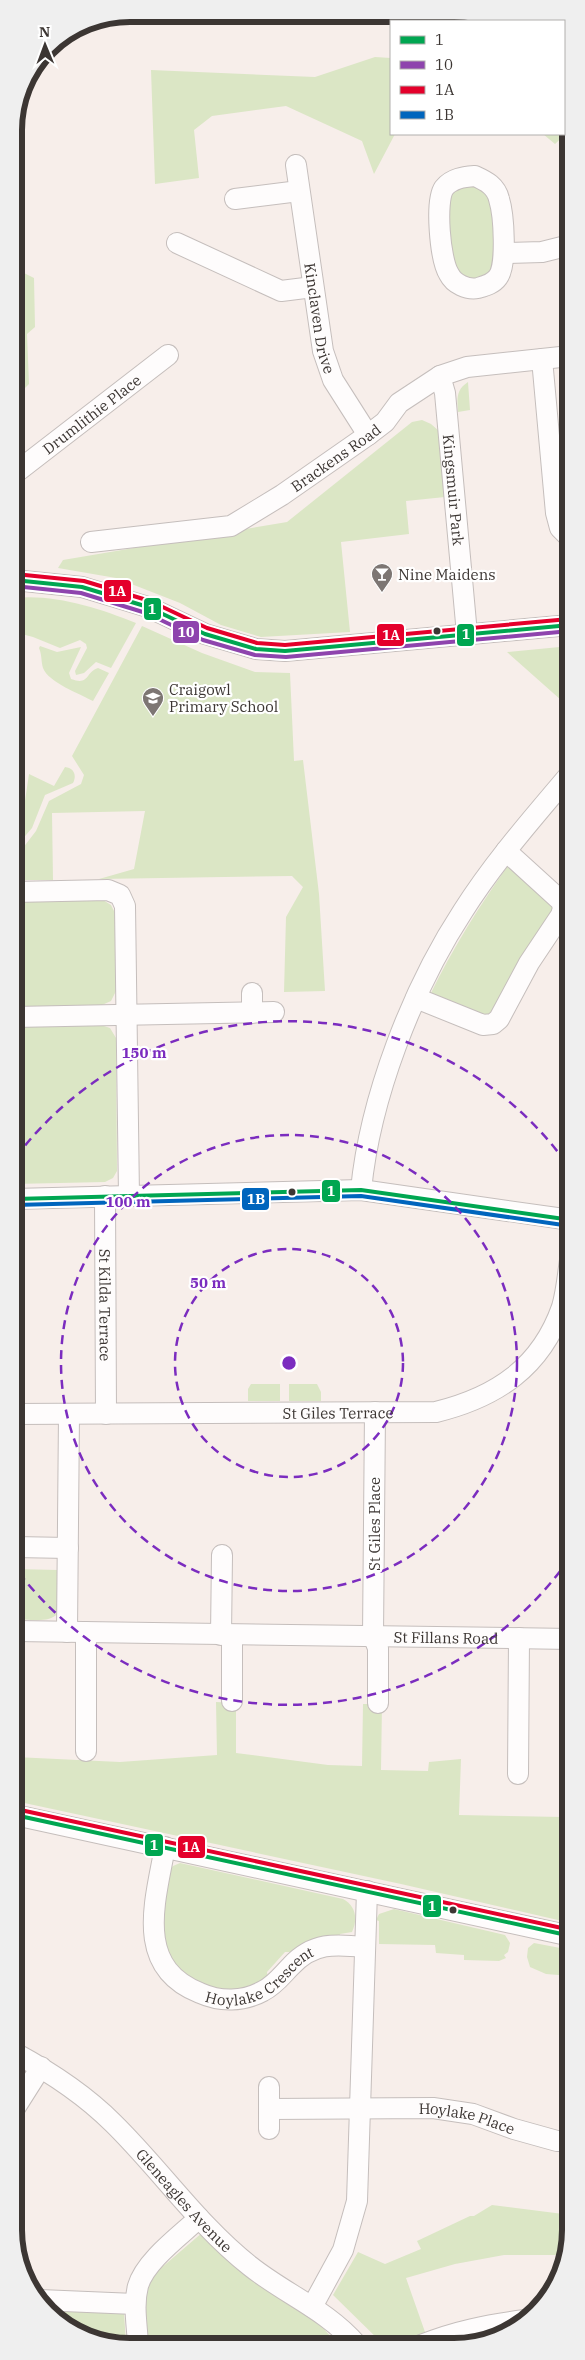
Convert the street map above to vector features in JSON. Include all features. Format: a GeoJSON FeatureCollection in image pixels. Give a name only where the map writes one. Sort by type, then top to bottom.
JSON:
{"type":"FeatureCollection","features":[{"type":"Feature","properties":{"kind":"street","name":"Kinclaven Drive"},"geometry":{"type":"LineString","coordinates":[[296,165],[322,351],[333,380],[368,435]]}},
{"type":"Feature","properties":{"kind":"street"},"geometry":{"type":"LineString","coordinates":[[475,176],[490,184],[499,198],[504,253],[504,267],[497,279],[486,286],[472,289],[459,285],[449,275],[444,261],[438,204],[445,188],[458,178],[475,176]]}},
{"type":"Feature","properties":{"kind":"street"},"geometry":{"type":"LineString","coordinates":[[235,199],[300,191]]}},
{"type":"Feature","properties":{"kind":"street"},"geometry":{"type":"LineString","coordinates":[[504,253],[542,252],[562,247]]}},
{"type":"Feature","properties":{"kind":"street"},"geometry":{"type":"LineString","coordinates":[[185,252],[281,291],[313,287]]}},
{"type":"Feature","properties":{"kind":"street","name":"Drumlithie Place"},"geometry":{"type":"LineString","coordinates":[[23,467],[168,355]]}},
{"type":"Feature","properties":{"kind":"street","name":"Brackens Road"},"geometry":{"type":"LineString","coordinates":[[91,542],[231,526],[282,495],[368,435],[385,422],[399,403],[440,376],[467,367],[562,357]]}},
{"type":"Feature","properties":{"kind":"street"},"geometry":{"type":"LineString","coordinates":[[542,359],[556,513],[562,530]]}},
{"type":"Feature","properties":{"kind":"street","name":"Kingsmuir Park"},"geometry":{"type":"LineString","coordinates":[[440,376],[445,393],[467,634]]}},
{"type":"Feature","properties":{"kind":"street"},"geometry":{"type":"LineString","coordinates":[[23,581],[82,587],[130,600],[205,634],[256,650],[285,651],[562,626]]}},
{"type":"Feature","properties":{"kind":"street"},"geometry":{"type":"LineString","coordinates":[[361,1190],[364,1162],[389,1064],[416,998],[443,942],[506,851],[562,784]]}},
{"type":"Feature","properties":{"kind":"street"},"geometry":{"type":"LineString","coordinates":[[506,851],[560,900],[562,905]]}},
{"type":"Feature","properties":{"kind":"street"},"geometry":{"type":"LineString","coordinates":[[23,892],[108,890],[120,895],[125,906],[129,1196]]}},
{"type":"Feature","properties":{"kind":"street"},"geometry":{"type":"LineString","coordinates":[[416,998],[483,1025],[492,1024],[499,1018],[529,963],[562,912]]}},
{"type":"Feature","properties":{"kind":"street"},"geometry":{"type":"LineString","coordinates":[[23,1017],[126,1015],[252,1003],[274,1012]]}},
{"type":"Feature","properties":{"kind":"street"},"geometry":{"type":"LineString","coordinates":[[22,1199],[361,1190],[562,1219]]}},
{"type":"Feature","properties":{"kind":"street","name":"St Kilda Terrace"},"geometry":{"type":"LineString","coordinates":[[105,1196],[106,1414]]}},
{"type":"Feature","properties":{"kind":"street","name":"St Giles Terrace"},"geometry":{"type":"LineString","coordinates":[[22,1414],[436,1412],[465,1405],[491,1393],[515,1377],[535,1356],[551,1332],[562,1305]]}},
{"type":"Feature","properties":{"kind":"street","name":"St Giles Place"},"geometry":{"type":"LineString","coordinates":[[374,1636],[375,1412]]}},
{"type":"Feature","properties":{"kind":"street"},"geometry":{"type":"LineString","coordinates":[[69,1414],[68,1548],[77,1632],[86,1751]]}},
{"type":"Feature","properties":{"kind":"street"},"geometry":{"type":"LineString","coordinates":[[22,1547],[68,1548]]}},
{"type":"Feature","properties":{"kind":"street"},"geometry":{"type":"LineString","coordinates":[[222,1555],[232,1701]]}},
{"type":"Feature","properties":{"kind":"street","name":"St Fillans Road"},"geometry":{"type":"LineString","coordinates":[[22,1631],[562,1639]]}},
{"type":"Feature","properties":{"kind":"street","name":"St Fillans Road"},"geometry":{"type":"LineString","coordinates":[[374,1636],[378,1648],[378,1703]]}},
{"type":"Feature","properties":{"kind":"street","name":"St Fillans Road"},"geometry":{"type":"LineString","coordinates":[[518,1774],[519,1638]]}},
{"type":"Feature","properties":{"kind":"street"},"geometry":{"type":"LineString","coordinates":[[22,1817],[562,1934]]}},
{"type":"Feature","properties":{"kind":"street","name":"Hoylake Crescent"},"geometry":{"type":"LineString","coordinates":[[165,1847],[152,1926],[162,1964],[176,1979],[192,1990],[209,1997],[226,2000],[245,1998],[262,1992],[276,1983],[297,1959],[312,1950],[326,1945],[365,1947]]}},
{"type":"Feature","properties":{"kind":"street"},"geometry":{"type":"LineString","coordinates":[[312,2307],[339,2258],[352,2226],[357,2201],[360,2173],[367,1891]]}},
{"type":"Feature","properties":{"kind":"street","name":"Gleneagles Avenue"},"geometry":{"type":"LineString","coordinates":[[22,2057],[41,2067],[84,2098],[113,2123],[199,2218],[249,2266],[331,2320],[350,2338]]}},
{"type":"Feature","properties":{"kind":"street"},"geometry":{"type":"LineString","coordinates":[[22,2097],[41,2067]]}},
{"type":"Feature","properties":{"kind":"street"},"geometry":{"type":"LineString","coordinates":[[269,2087],[269,2129]]}},
{"type":"Feature","properties":{"kind":"street","name":"Hoylake Place"},"geometry":{"type":"LineString","coordinates":[[269,2109],[434,2108],[474,2114],[514,2129],[562,2141]]}},
{"type":"Feature","properties":{"kind":"street"},"geometry":{"type":"LineString","coordinates":[[138,2338],[136,2304],[139,2285],[147,2268],[199,2218]]}},
{"type":"Feature","properties":{"kind":"street"},"geometry":{"type":"LineString","coordinates":[[49,2300],[136,2304]]}},
{"type":"Feature","properties":{"kind":"street"},"geometry":{"type":"LineString","coordinates":[[439,2338],[454,2332],[510,2322]]}},
{"type":"Feature","properties":{"kind":"green space"},"geometry":{"type":"Polygon","coordinates":[[[375,57],[390,58],[390,135],[394,135],[374,174],[362,141],[286,106],[212,116],[194,130],[199,178],[155,184],[151,70],[315,77],[375,57]]]}},
{"type":"Feature","properties":{"kind":"green space"},"geometry":{"type":"Polygon","coordinates":[[[544,135],[562,135],[562,137],[555,144],[544,135]]]}},
{"type":"Feature","properties":{"kind":"green space"},"geometry":{"type":"Polygon","coordinates":[[[472,182],[489,192],[499,256],[493,273],[476,281],[459,276],[450,260],[447,196],[453,188],[472,182]]]}},
{"type":"Feature","properties":{"kind":"green space"},"geometry":{"type":"Polygon","coordinates":[[[23,272],[34,278],[35,327],[27,334],[29,384],[23,390],[23,272]]]}},
{"type":"Feature","properties":{"kind":"green space"},"geometry":{"type":"Polygon","coordinates":[[[468,382],[470,410],[458,412],[459,391],[468,382]]]}},
{"type":"Feature","properties":{"kind":"green space"},"geometry":{"type":"Polygon","coordinates":[[[422,420],[431,424],[439,431],[445,497],[406,501],[409,534],[341,542],[350,632],[261,637],[221,625],[180,603],[116,578],[58,568],[63,560],[287,522],[412,422],[422,420]]]}},
{"type":"Feature","properties":{"kind":"green space"},"geometry":{"type":"Polygon","coordinates":[[[23,597],[45,598],[76,603],[136,623],[111,668],[96,662],[84,673],[76,675],[75,671],[87,648],[86,644],[80,640],[60,648],[23,634],[23,597]]]}},
{"type":"Feature","properties":{"kind":"green space","name":"Craigowl Primary School"},"geometry":{"type":"Polygon","coordinates":[[[142,626],[202,653],[255,672],[290,673],[294,761],[303,760],[319,894],[325,991],[284,992],[286,917],[303,887],[292,876],[99,879],[134,869],[145,811],[52,813],[53,880],[23,880],[23,848],[36,831],[49,801],[81,784],[84,775],[72,756],[142,626]]]}},
{"type":"Feature","properties":{"kind":"green space"},"geometry":{"type":"Polygon","coordinates":[[[40,646],[57,652],[81,647],[69,673],[71,679],[77,681],[84,680],[91,672],[98,668],[109,673],[93,701],[58,683],[46,673],[42,665],[40,646]]]}},
{"type":"Feature","properties":{"kind":"green space"},"geometry":{"type":"Polygon","coordinates":[[[562,647],[562,701],[507,652],[562,647]]]}},
{"type":"Feature","properties":{"kind":"green space"},"geometry":{"type":"Polygon","coordinates":[[[65,767],[74,772],[73,783],[45,795],[32,828],[23,839],[23,819],[25,816],[23,814],[29,774],[54,786],[65,767]]]}},
{"type":"Feature","properties":{"kind":"green space"},"geometry":{"type":"Polygon","coordinates":[[[510,863],[558,907],[490,1018],[430,995],[467,927],[510,863]]]}},
{"type":"Feature","properties":{"kind":"green space"},"geometry":{"type":"Polygon","coordinates":[[[23,900],[103,900],[111,905],[115,913],[116,991],[111,1001],[102,1005],[23,1007],[23,900]]]}},
{"type":"Feature","properties":{"kind":"green space"},"geometry":{"type":"Polygon","coordinates":[[[101,1025],[110,1028],[116,1038],[117,1171],[113,1178],[105,1182],[22,1184],[23,1027],[101,1025]]]}},
{"type":"Feature","properties":{"kind":"green space"},"geometry":{"type":"Polygon","coordinates":[[[251,1384],[280,1384],[280,1401],[248,1401],[248,1389],[251,1384]]]}},
{"type":"Feature","properties":{"kind":"green space"},"geometry":{"type":"Polygon","coordinates":[[[289,1384],[317,1384],[321,1392],[321,1401],[289,1401],[289,1384]]]}},
{"type":"Feature","properties":{"kind":"green space"},"geometry":{"type":"Polygon","coordinates":[[[22,1569],[58,1570],[58,1613],[50,1619],[22,1619],[22,1569]]]}},
{"type":"Feature","properties":{"kind":"green space"},"geometry":{"type":"Polygon","coordinates":[[[216,1702],[236,1703],[236,1753],[328,1765],[362,1766],[363,1704],[382,1704],[381,1770],[428,1771],[429,1762],[461,1759],[459,1815],[562,1817],[562,1921],[401,1884],[22,1803],[22,1757],[120,1762],[217,1755],[216,1702]]]}},
{"type":"Feature","properties":{"kind":"green space"},"geometry":{"type":"Polygon","coordinates":[[[180,1863],[343,1899],[351,1905],[355,1913],[352,1932],[340,1934],[339,1938],[294,1952],[285,1952],[267,1972],[268,1980],[255,1987],[221,1992],[175,1970],[163,1937],[164,1876],[173,1866],[180,1863]]]}},
{"type":"Feature","properties":{"kind":"green space"},"geometry":{"type":"Polygon","coordinates":[[[394,1909],[505,1935],[510,1943],[508,1952],[504,1955],[506,1958],[499,1961],[464,1960],[464,1955],[436,1953],[435,1945],[379,1944],[379,1921],[376,1920],[379,1914],[394,1909]]]}},
{"type":"Feature","properties":{"kind":"green space"},"geometry":{"type":"Polygon","coordinates":[[[534,1943],[562,1948],[562,1975],[546,1974],[530,1967],[527,1957],[528,1948],[534,1943]]]}},
{"type":"Feature","properties":{"kind":"green space"},"geometry":{"type":"Polygon","coordinates":[[[492,2205],[562,2214],[562,2244],[559,2255],[504,2255],[455,2264],[406,2278],[425,2332],[412,2338],[377,2338],[333,2295],[358,2252],[385,2264],[421,2249],[417,2241],[470,2216],[474,2216],[492,2205]]]}},
{"type":"Feature","properties":{"kind":"green space"},"geometry":{"type":"Polygon","coordinates":[[[203,2232],[317,2321],[332,2338],[143,2338],[142,2304],[153,2275],[203,2232]]]}},
{"type":"Feature","properties":{"kind":"green space"},"geometry":{"type":"Polygon","coordinates":[[[58,2310],[124,2313],[126,2338],[96,2332],[76,2323],[58,2310]]]}},
{"type":"Feature","properties":{"kind":"transit line","name":"1A"},"geometry":{"type":"LineString","coordinates":[[23,575],[84,581],[150,601],[207,628],[257,643],[285,645],[562,620]]}},
{"type":"Feature","properties":{"kind":"transit line","name":"1"},"geometry":{"type":"LineString","coordinates":[[23,581],[82,587],[148,607],[205,634],[256,649],[285,651],[562,626]]}},
{"type":"Feature","properties":{"kind":"transit line","name":"10"},"geometry":{"type":"LineString","coordinates":[[23,587],[81,593],[146,613],[203,640],[255,655],[286,657],[562,632]]}},
{"type":"Feature","properties":{"kind":"transit line","name":"1"},"geometry":{"type":"LineString","coordinates":[[22,1199],[361,1190],[562,1219]]}},
{"type":"Feature","properties":{"kind":"transit line","name":"1B"},"geometry":{"type":"LineString","coordinates":[[22,1205],[361,1196],[562,1225]]}},
{"type":"Feature","properties":{"kind":"transit line","name":"1A"},"geometry":{"type":"LineString","coordinates":[[22,1810],[562,1928]]}},
{"type":"Feature","properties":{"kind":"transit line","name":"1"},"geometry":{"type":"LineString","coordinates":[[22,1817],[562,1934]]}},
{"type":"Feature","properties":{"kind":"place","name":"Nine Maidens"},"geometry":{"type":"Point","coordinates":[382,593]}},
{"type":"Feature","properties":{"kind":"place","name":"Craigowl Primary School"},"geometry":{"type":"Point","coordinates":[153,717]}}]}
